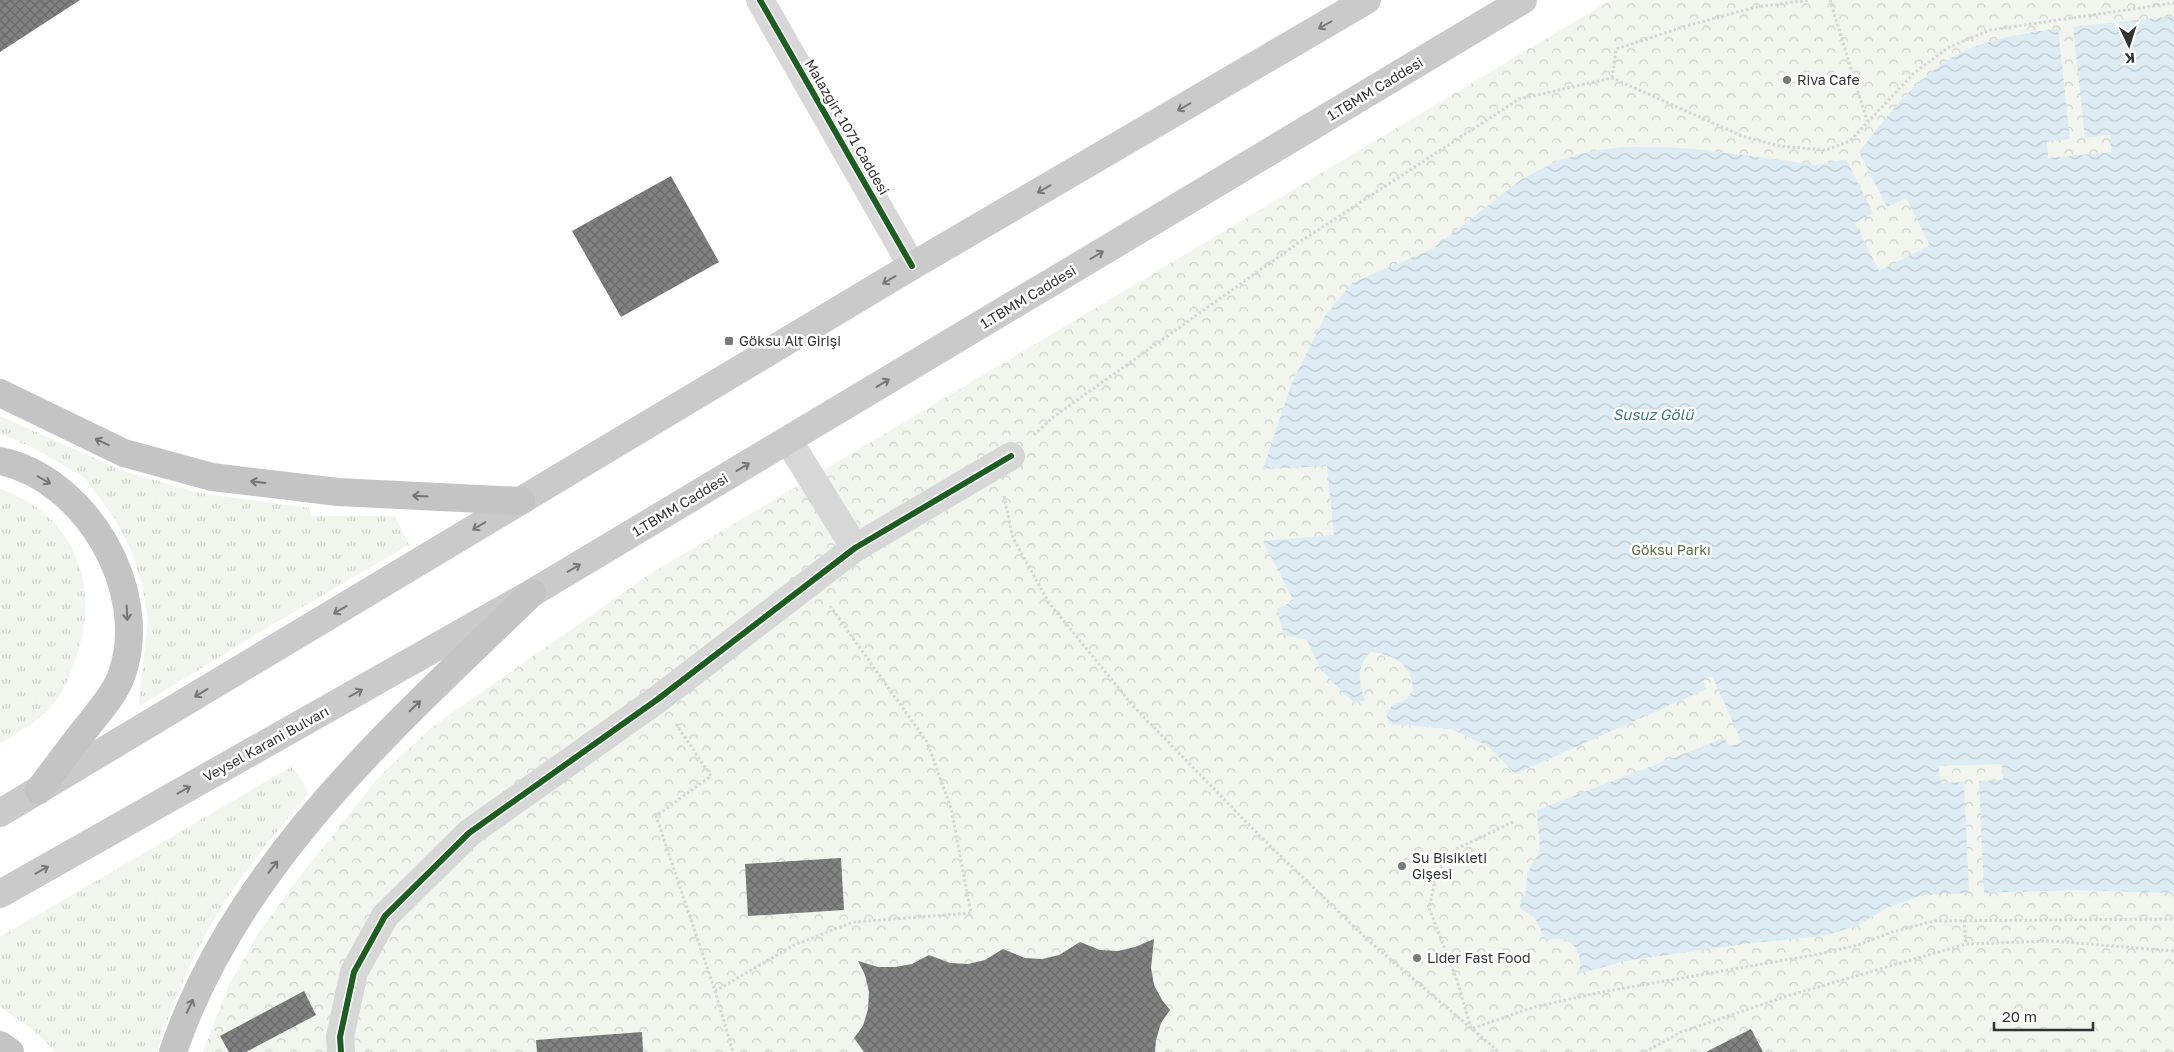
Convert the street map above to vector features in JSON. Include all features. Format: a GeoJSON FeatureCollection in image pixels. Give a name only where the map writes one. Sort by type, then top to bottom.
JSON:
{"type":"FeatureCollection","features":[{"type":"Feature","properties":{"kind":"highway"},"geometry":{"type":"LineString","coordinates":[[0,393],[124,452],[212,476],[338,492],[521,501]]}},
{"type":"Feature","properties":{"kind":"highway"},"geometry":{"type":"LineString","coordinates":[[0,461],[46,480],[84,512],[102,538],[127,604],[128,629],[126,652],[122,673],[113,693],[38,790]]}},
{"type":"Feature","properties":{"kind":"highway"},"geometry":{"type":"LineString","coordinates":[[173,1052],[183,1022],[206,972],[261,882],[340,784],[385,735],[532,594]]}},
{"type":"Feature","properties":{"kind":"highway"},"geometry":{"type":"LineString","coordinates":[[0,1045],[10,1052]]}},
{"type":"Feature","properties":{"kind":"main road"},"geometry":{"type":"LineString","coordinates":[[0,814],[912,266],[1367,0]]}},
{"type":"Feature","properties":{"kind":"main road","name":"1.TBMM Caddesi"},"geometry":{"type":"LineString","coordinates":[[532,594],[1523,0]]}},
{"type":"Feature","properties":{"kind":"main road","name":"Veysel Karani Bulvarı"},"geometry":{"type":"LineString","coordinates":[[0,894],[532,594]]}},
{"type":"Feature","properties":{"kind":"street","name":"Malazgirt 1071 Caddesi"},"geometry":{"type":"LineString","coordinates":[[760,0],[912,266]]}},
{"type":"Feature","properties":{"kind":"street"},"geometry":{"type":"LineString","coordinates":[[788,440],[855,548]]}},
{"type":"Feature","properties":{"kind":"street"},"geometry":{"type":"LineString","coordinates":[[341,1052],[340,1037],[354,972],[385,916],[469,833],[658,699],[855,548],[1011,456]]}},
{"type":"Feature","properties":{"kind":"path"},"geometry":{"type":"LineString","coordinates":[[1612,78],[1616,49],[1686,26],[1756,7],[1810,0]]}},
{"type":"Feature","properties":{"kind":"path"},"geometry":{"type":"LineString","coordinates":[[1830,0],[1867,122]]}},
{"type":"Feature","properties":{"kind":"path"},"geometry":{"type":"LineString","coordinates":[[1499,1052],[1370,942],[1260,836],[1134,707],[1049,603],[1013,538],[1004,499],[1011,456],[1052,418],[1298,242],[1519,99],[1612,78],[1742,136],[1779,146],[1826,150],[1850,142],[1914,73],[1949,47],[1990,30],[2174,3]]}},
{"type":"Feature","properties":{"kind":"path"},"geometry":{"type":"LineString","coordinates":[[716,991],[796,944],[854,922],[971,913],[951,808],[927,742],[812,581]]}},
{"type":"Feature","properties":{"kind":"path"},"geometry":{"type":"LineString","coordinates":[[658,699],[711,776],[656,816],[716,991],[733,1052]]}},
{"type":"Feature","properties":{"kind":"path"},"geometry":{"type":"LineString","coordinates":[[1471,1029],[1457,980],[1429,908],[1437,872],[1456,849],[1513,822]]}},
{"type":"Feature","properties":{"kind":"path"},"geometry":{"type":"LineString","coordinates":[[1964,920],[1966,944]]}},
{"type":"Feature","properties":{"kind":"path"},"geometry":{"type":"LineString","coordinates":[[1471,1029],[1534,1007],[1602,992],[1814,955],[1858,945],[1892,932],[1934,921],[2174,920]]}},
{"type":"Feature","properties":{"kind":"path"},"geometry":{"type":"LineString","coordinates":[[1645,1052],[1681,1032],[1775,1000],[1873,969],[1966,944],[2052,942],[2174,951]]}},
{"type":"Feature","properties":{"kind":"green space","name":"Göksu Parkı"},"geometry":{"type":"Polygon","coordinates":[[[1611,0],[2174,0],[2174,1052],[203,1052],[228,987],[258,934],[295,883],[378,778],[432,727],[650,574],[1611,0]]]}},
{"type":"Feature","properties":{"kind":"green space"},"geometry":{"type":"Polygon","coordinates":[[[0,416],[123,471],[199,493],[309,508],[311,516],[395,516],[409,545],[273,624],[138,707],[148,620],[142,585],[132,552],[115,519],[84,477],[35,449],[0,433],[0,416]]]}},
{"type":"Feature","properties":{"kind":"green space"},"geometry":{"type":"Polygon","coordinates":[[[0,489],[26,501],[47,517],[64,535],[76,556],[83,580],[85,605],[83,631],[76,658],[60,695],[40,717],[0,744],[0,489]]]}},
{"type":"Feature","properties":{"kind":"green space"},"geometry":{"type":"Polygon","coordinates":[[[291,767],[301,779],[308,794],[248,868],[216,916],[183,982],[157,1052],[56,1052],[32,1029],[0,1007],[0,937],[291,767]]]}},
{"type":"Feature","properties":{"kind":"water","name":"Susuz Gölü"},"geometry":{"type":"Polygon","coordinates":[[[2174,16],[2174,893],[2074,890],[1984,893],[1979,781],[2003,780],[2002,764],[1939,766],[1940,783],[1964,782],[1969,893],[1923,895],[1887,908],[1856,926],[1824,936],[1743,944],[1625,961],[1578,974],[1580,958],[1574,946],[1562,939],[1546,941],[1535,918],[1520,908],[1521,900],[1526,891],[1527,874],[1540,850],[1537,810],[1725,738],[1729,747],[1742,742],[1712,676],[1703,680],[1706,689],[1515,774],[1488,746],[1451,729],[1390,724],[1386,715],[1393,704],[1405,701],[1413,690],[1407,669],[1398,661],[1387,655],[1370,652],[1360,670],[1361,687],[1365,701],[1354,702],[1326,674],[1307,640],[1284,635],[1277,609],[1294,601],[1263,541],[1334,535],[1327,466],[1263,469],[1291,385],[1325,316],[1352,283],[1432,249],[1522,179],[1559,160],[1592,151],[1622,147],[1665,147],[1706,150],[1816,165],[1846,159],[1873,213],[1855,223],[1879,271],[1930,245],[1906,198],[1887,207],[1859,152],[1908,93],[1922,80],[1936,68],[1969,49],[1991,41],[2058,28],[2070,139],[2047,142],[2048,158],[2111,152],[2110,135],[2085,138],[2073,27],[2174,16]]]}},
{"type":"Feature","properties":{"kind":"building"},"geometry":{"type":"Polygon","coordinates":[[[0,0],[80,0],[0,52],[0,0]]]}},
{"type":"Feature","properties":{"kind":"building"},"geometry":{"type":"Polygon","coordinates":[[[671,176],[719,262],[621,317],[572,231],[671,176]]]}},
{"type":"Feature","properties":{"kind":"building"},"geometry":{"type":"Polygon","coordinates":[[[841,858],[844,910],[748,916],[745,864],[841,858]]]}},
{"type":"Feature","properties":{"kind":"building"},"geometry":{"type":"Polygon","coordinates":[[[1154,939],[1151,968],[1154,985],[1170,1010],[1161,1023],[1155,1052],[864,1052],[854,1038],[863,1026],[868,1009],[869,992],[865,975],[858,961],[878,967],[895,967],[912,964],[929,955],[950,963],[968,964],[985,960],[1003,949],[1025,958],[1042,959],[1059,955],[1080,942],[1100,950],[1118,951],[1135,947],[1154,939]]]}},
{"type":"Feature","properties":{"kind":"building"},"geometry":{"type":"Polygon","coordinates":[[[304,991],[316,1015],[246,1052],[229,1052],[220,1036],[304,991]]]}},
{"type":"Feature","properties":{"kind":"building"},"geometry":{"type":"Polygon","coordinates":[[[1751,1029],[1763,1052],[1706,1052],[1751,1029]]]}},
{"type":"Feature","properties":{"kind":"building"},"geometry":{"type":"Polygon","coordinates":[[[642,1032],[643,1052],[537,1052],[536,1040],[642,1032]]]}},
{"type":"Feature","properties":{"kind":"cycle path"},"geometry":{"type":"LineString","coordinates":[[760,0],[912,266]]}},
{"type":"Feature","properties":{"kind":"cycle path"},"geometry":{"type":"LineString","coordinates":[[341,1052],[340,1037],[354,972],[385,916],[469,833],[658,699],[855,548],[1011,456]]}},
{"type":"Feature","properties":{"kind":"place","name":"Riva Cafe"},"geometry":{"type":"Point","coordinates":[1787,80]}},
{"type":"Feature","properties":{"kind":"place","name":"Göksu Alt Girişi"},"geometry":{"type":"Point","coordinates":[729,341]}},
{"type":"Feature","properties":{"kind":"place","name":"Su Bisikleti Gişesi"},"geometry":{"type":"Point","coordinates":[1402,866]}},
{"type":"Feature","properties":{"kind":"place","name":"Lider Fast Food"},"geometry":{"type":"Point","coordinates":[1417,958]}}]}
